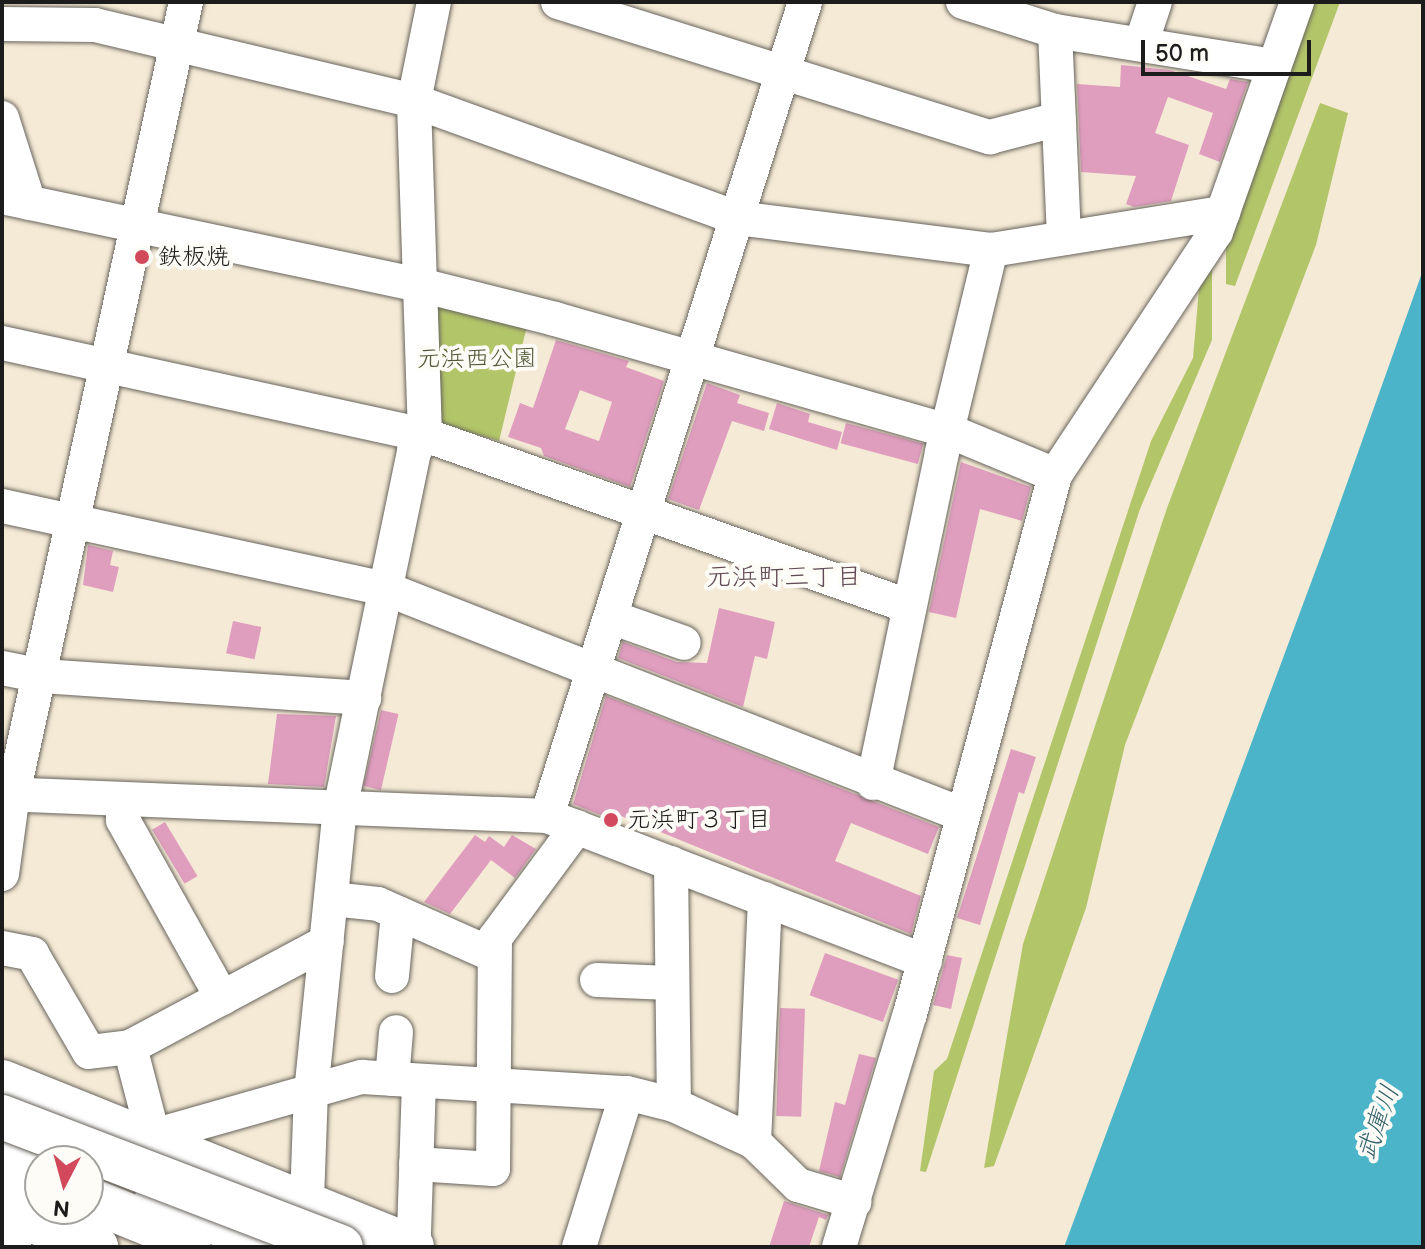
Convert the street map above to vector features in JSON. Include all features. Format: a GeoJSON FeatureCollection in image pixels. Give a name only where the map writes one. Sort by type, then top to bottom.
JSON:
{"type":"FeatureCollection","features":[{"type":"Feature","properties":{"kind":"highway"},"geometry":{"type":"LineString","coordinates":[[2,1082],[155,1143],[306,1227],[411,1246]]}},
{"type":"Feature","properties":{"kind":"highway"},"geometry":{"type":"LineString","coordinates":[[2,1117],[341,1247]]}},
{"type":"Feature","properties":{"kind":"highway"},"geometry":{"type":"LineString","coordinates":[[2,1135],[27,1145]]}},
{"type":"Feature","properties":{"kind":"highway"},"geometry":{"type":"LineString","coordinates":[[2,1164],[24,1224]]}},
{"type":"Feature","properties":{"kind":"highway"},"geometry":{"type":"LineString","coordinates":[[104,1177],[275,1247]]}},
{"type":"Feature","properties":{"kind":"highway"},"geometry":{"type":"LineString","coordinates":[[2,1185],[24,1224]]}},
{"type":"Feature","properties":{"kind":"highway"},"geometry":{"type":"LineString","coordinates":[[104,1206],[206,1247]]}},
{"type":"Feature","properties":{"kind":"highway"},"geometry":{"type":"LineString","coordinates":[[27,1225],[96,1247]]}},
{"type":"Feature","properties":{"kind":"highway"},"geometry":{"type":"LineString","coordinates":[[29,1225],[145,1247]]}},
{"type":"Feature","properties":{"kind":"street"},"geometry":{"type":"LineString","coordinates":[[2,874],[8,794],[42,676],[186,2]]}},
{"type":"Feature","properties":{"kind":"street"},"geometry":{"type":"LineString","coordinates":[[306,1227],[311,1093],[340,809],[389,590],[414,451],[425,435],[414,101],[434,2]]}},
{"type":"Feature","properties":{"kind":"street"},"geometry":{"type":"LineString","coordinates":[[558,2],[990,137],[1059,119]]}},
{"type":"Feature","properties":{"kind":"street"},"geometry":{"type":"LineString","coordinates":[[416,1164],[493,1169],[491,1083],[495,938],[562,821],[595,670],[805,2]]}},
{"type":"Feature","properties":{"kind":"street"},"geometry":{"type":"LineString","coordinates":[[963,2],[1055,31],[1274,66]]}},
{"type":"Feature","properties":{"kind":"street"},"geometry":{"type":"LineString","coordinates":[[1141,44],[1155,2]]}},
{"type":"Feature","properties":{"kind":"street"},"geometry":{"type":"LineString","coordinates":[[839,1247],[925,961],[961,814],[1055,475],[1216,232],[1297,2]]}},
{"type":"Feature","properties":{"kind":"street"},"geometry":{"type":"LineString","coordinates":[[2,24],[95,25],[414,101],[737,218],[991,250],[1223,213]]}},
{"type":"Feature","properties":{"kind":"street"},"geometry":{"type":"LineString","coordinates":[[1055,31],[1064,238]]}},
{"type":"Feature","properties":{"kind":"street"},"geometry":{"type":"LineString","coordinates":[[2,118],[15,200],[420,285],[949,431],[1055,475]]}},
{"type":"Feature","properties":{"kind":"street"},"geometry":{"type":"LineString","coordinates":[[873,783],[908,606],[991,250]]}},
{"type":"Feature","properties":{"kind":"street"},"geometry":{"type":"LineString","coordinates":[[2,343],[425,435],[908,606]]}},
{"type":"Feature","properties":{"kind":"street"},"geometry":{"type":"LineString","coordinates":[[2,506],[389,590],[873,783],[961,814]]}},
{"type":"Feature","properties":{"kind":"street"},"geometry":{"type":"LineString","coordinates":[[611,617],[684,643]]}},
{"type":"Feature","properties":{"kind":"street"},"geometry":{"type":"LineString","coordinates":[[2,668],[42,676],[364,698]]}},
{"type":"Feature","properties":{"kind":"street"},"geometry":{"type":"LineString","coordinates":[[8,794],[562,821],[925,961]]}},
{"type":"Feature","properties":{"kind":"street"},"geometry":{"type":"LineString","coordinates":[[123,802],[123,820],[222,998]]}},
{"type":"Feature","properties":{"kind":"street"},"geometry":{"type":"LineString","coordinates":[[671,863],[674,1105]]}},
{"type":"Feature","properties":{"kind":"street"},"geometry":{"type":"LineString","coordinates":[[332,899],[378,904],[493,955]]}},
{"type":"Feature","properties":{"kind":"street"},"geometry":{"type":"LineString","coordinates":[[754,1142],[765,899]]}},
{"type":"Feature","properties":{"kind":"street"},"geometry":{"type":"LineString","coordinates":[[392,976],[398,913]]}},
{"type":"Feature","properties":{"kind":"street"},"geometry":{"type":"LineString","coordinates":[[2,948],[32,954],[89,1052],[130,1047],[327,942]]}},
{"type":"Feature","properties":{"kind":"street"},"geometry":{"type":"LineString","coordinates":[[597,980],[671,983]]}},
{"type":"Feature","properties":{"kind":"street"},"geometry":{"type":"LineString","coordinates":[[396,1032],[406,1080],[416,1164],[411,1246]]}},
{"type":"Feature","properties":{"kind":"street"},"geometry":{"type":"LineString","coordinates":[[130,1047],[155,1143],[167,1132],[362,1077],[627,1093],[674,1105],[754,1142],[798,1185],[855,1202]]}},
{"type":"Feature","properties":{"kind":"street"},"geometry":{"type":"LineString","coordinates":[[579,1247],[627,1093]]}},
{"type":"Feature","properties":{"kind":"green space"},"geometry":{"type":"Polygon","coordinates":[[[1310,2],[1340,2],[1235,286],[1226,284],[1226,240],[1310,2]]]}},
{"type":"Feature","properties":{"kind":"green space"},"geometry":{"type":"Polygon","coordinates":[[[1320,103],[1348,113],[1316,245],[1125,745],[1086,908],[994,1166],[984,1168],[1023,944],[1167,508],[1320,103]]]}},
{"type":"Feature","properties":{"kind":"green space"},"geometry":{"type":"Polygon","coordinates":[[[1212,264],[1212,340],[1140,509],[926,1172],[920,1171],[934,1071],[947,1059],[1151,441],[1193,358],[1200,277],[1212,264]]]}},
{"type":"Feature","properties":{"kind":"green space","name":"元浜西公園"},"geometry":{"type":"Polygon","coordinates":[[[436,303],[527,326],[499,441],[437,423],[436,303]]]}},
{"type":"Feature","properties":{"kind":"water","name":"武庫川"},"geometry":{"type":"Polygon","coordinates":[[[1423,270],[1423,1247],[1064,1247],[1325,545],[1423,270]]]}},
{"type":"Feature","properties":{"kind":"building"},"geometry":{"type":"Polygon","coordinates":[[[1121,65],[1170,70],[1226,89],[1230,79],[1248,82],[1220,162],[1199,154],[1213,113],[1168,97],[1155,133],[1189,145],[1171,201],[1134,207],[1126,204],[1136,176],[1081,172],[1077,84],[1120,87],[1121,65]]]}},
{"type":"Feature","properties":{"kind":"building"},"geometry":{"type":"Polygon","coordinates":[[[556,340],[629,361],[626,367],[664,381],[630,487],[544,456],[541,448],[508,437],[520,403],[533,408],[556,340]],[[580,390],[565,429],[599,441],[612,402],[580,390]]]}},
{"type":"Feature","properties":{"kind":"building"},"geometry":{"type":"Polygon","coordinates":[[[707,383],[740,395],[737,403],[769,413],[764,431],[732,421],[699,510],[668,499],[707,383]]]}},
{"type":"Feature","properties":{"kind":"building"},"geometry":{"type":"Polygon","coordinates":[[[777,403],[810,414],[808,422],[842,432],[837,450],[769,429],[777,403]]]}},
{"type":"Feature","properties":{"kind":"building"},"geometry":{"type":"Polygon","coordinates":[[[846,423],[923,444],[918,464],[841,443],[846,423]]]}},
{"type":"Feature","properties":{"kind":"building"},"geometry":{"type":"Polygon","coordinates":[[[961,462],[1031,487],[1022,521],[980,509],[956,618],[929,612],[961,462]]]}},
{"type":"Feature","properties":{"kind":"building"},"geometry":{"type":"Polygon","coordinates":[[[88,545],[113,551],[110,565],[119,567],[113,592],[83,585],[88,545]]]}},
{"type":"Feature","properties":{"kind":"building"},"geometry":{"type":"Polygon","coordinates":[[[719,608],[775,622],[767,659],[755,656],[743,707],[618,658],[623,642],[677,662],[707,663],[719,608]]]}},
{"type":"Feature","properties":{"kind":"building"},"geometry":{"type":"Polygon","coordinates":[[[233,621],[261,627],[255,659],[226,653],[233,621]]]}},
{"type":"Feature","properties":{"kind":"building"},"geometry":{"type":"Polygon","coordinates":[[[606,696],[939,827],[928,854],[851,823],[835,861],[921,896],[911,934],[621,816],[605,811],[603,816],[573,804],[606,696]]]}},
{"type":"Feature","properties":{"kind":"building"},"geometry":{"type":"Polygon","coordinates":[[[381,710],[399,714],[381,790],[363,786],[381,710]]]}},
{"type":"Feature","properties":{"kind":"building"},"geometry":{"type":"Polygon","coordinates":[[[277,714],[336,716],[324,787],[268,784],[277,714]]]}},
{"type":"Feature","properties":{"kind":"building"},"geometry":{"type":"Polygon","coordinates":[[[1011,749],[1036,757],[1024,794],[1019,792],[980,925],[957,918],[1011,749]]]}},
{"type":"Feature","properties":{"kind":"building"},"geometry":{"type":"Polygon","coordinates":[[[165,822],[197,876],[185,884],[152,830],[165,822]]]}},
{"type":"Feature","properties":{"kind":"building"},"geometry":{"type":"Polygon","coordinates":[[[475,835],[485,842],[489,836],[504,847],[512,835],[536,849],[515,878],[491,860],[450,914],[424,902],[475,835]]]}},
{"type":"Feature","properties":{"kind":"building"},"geometry":{"type":"Polygon","coordinates":[[[825,953],[898,980],[883,1022],[810,995],[825,953]]]}},
{"type":"Feature","properties":{"kind":"building"},"geometry":{"type":"Polygon","coordinates":[[[947,955],[962,958],[951,1009],[933,1005],[947,955]]]}},
{"type":"Feature","properties":{"kind":"building"},"geometry":{"type":"Polygon","coordinates":[[[780,1008],[805,1009],[801,1117],[776,1116],[780,1008]]]}},
{"type":"Feature","properties":{"kind":"building"},"geometry":{"type":"Polygon","coordinates":[[[859,1054],[876,1058],[840,1177],[819,1171],[835,1102],[845,1105],[859,1054]]]}},
{"type":"Feature","properties":{"kind":"building"},"geometry":{"type":"Polygon","coordinates":[[[784,1201],[828,1215],[826,1220],[819,1217],[809,1247],[769,1247],[784,1201]]]}},
{"type":"Feature","properties":{"kind":"place","name":"鉄板焼"},"geometry":{"type":"Point","coordinates":[142,257]}},
{"type":"Feature","properties":{"kind":"place","name":"元浜町３丁目"},"geometry":{"type":"Point","coordinates":[611,820]}},
{"type":"Feature","properties":{"kind":"district","name":"元浜町三丁目"},"geometry":{"type":"Point","coordinates":[784,578]}}]}
